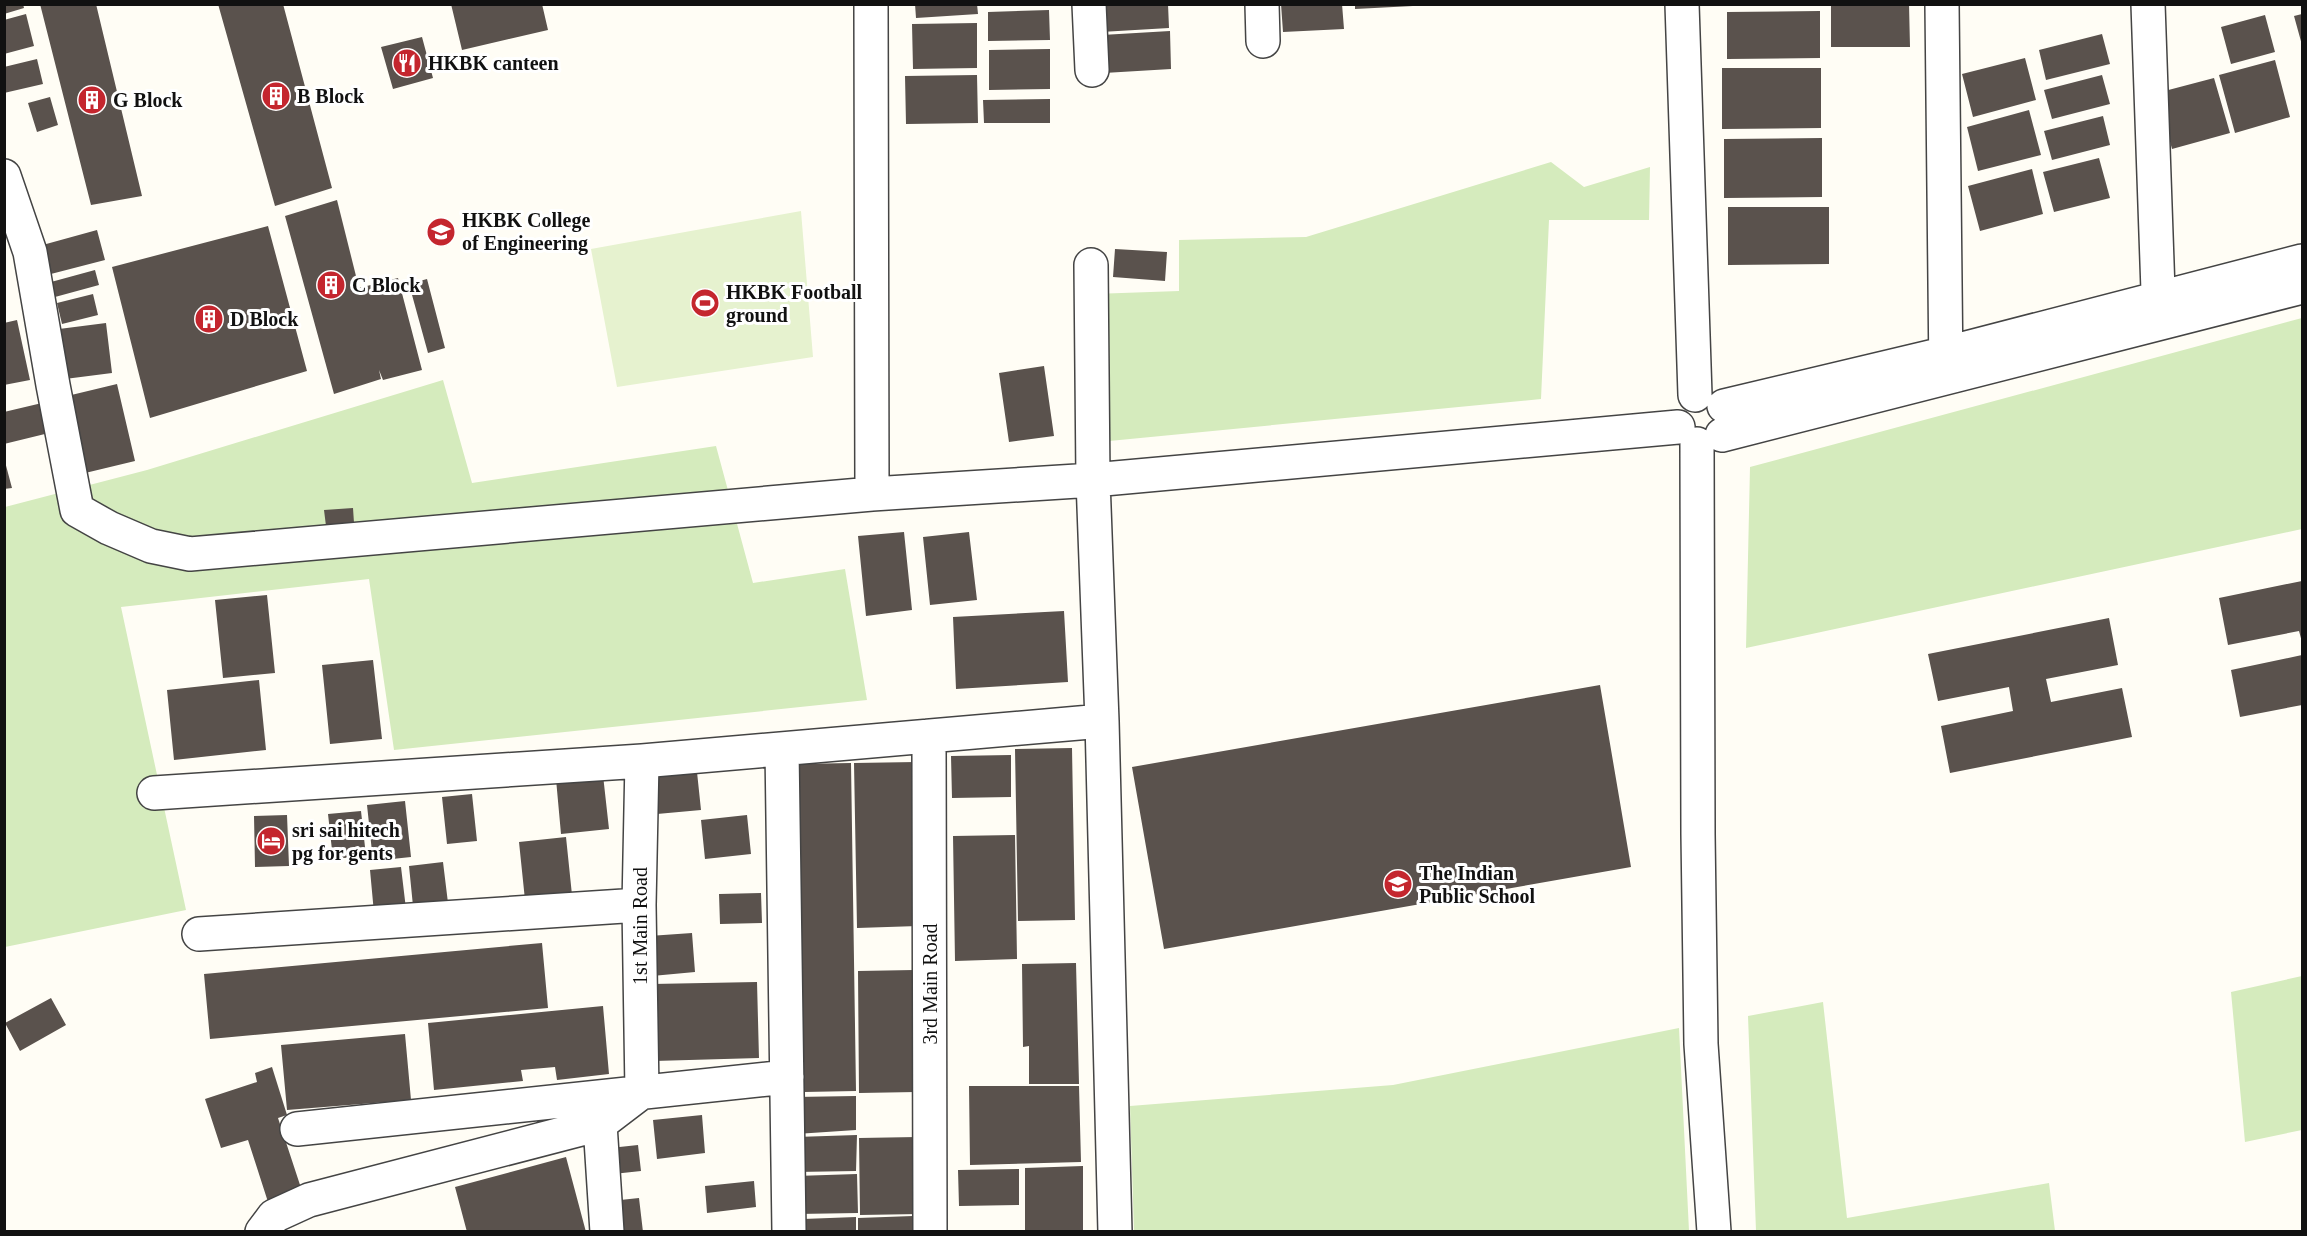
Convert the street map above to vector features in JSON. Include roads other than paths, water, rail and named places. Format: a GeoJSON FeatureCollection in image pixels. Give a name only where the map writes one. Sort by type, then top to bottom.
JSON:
{"type":"FeatureCollection","features":[{"type":"Feature","properties":{"kind":"street"},"geometry":{"type":"LineString","coordinates":[[871,4],[872,494]]}},
{"type":"Feature","properties":{"kind":"street"},"geometry":{"type":"LineString","coordinates":[[1089,4],[1092,70]]}},
{"type":"Feature","properties":{"kind":"street"},"geometry":{"type":"LineString","coordinates":[[1262,4],[1263,41]]}},
{"type":"Feature","properties":{"kind":"street"},"geometry":{"type":"LineString","coordinates":[[1682,4],[1703,421],[1698,810],[1701,1032],[1714,1232]]}},
{"type":"Feature","properties":{"kind":"street"},"geometry":{"type":"LineString","coordinates":[[1942,4],[1946,365]]}},
{"type":"Feature","properties":{"kind":"street"},"geometry":{"type":"LineString","coordinates":[[2148,4],[2159,311]]}},
{"type":"Feature","properties":{"kind":"street"},"geometry":{"type":"LineString","coordinates":[[4,176],[13,231],[30,252],[77,510],[109,528],[151,546],[190,554],[872,494],[1093,480],[1703,421],[1946,365],[2159,311],[2302,286]]}},
{"type":"Feature","properties":{"kind":"street"},"geometry":{"type":"LineString","coordinates":[[2159,311],[2302,261]]}},
{"type":"Feature","properties":{"kind":"street"},"geometry":{"type":"LineString","coordinates":[[1090,265],[1093,480],[1102,721],[1115,1232]]}},
{"type":"Feature","properties":{"kind":"street"},"geometry":{"type":"LineString","coordinates":[[154,793],[642,761],[1102,721]]}},
{"type":"Feature","properties":{"kind":"street","name":"3rd Main Road"},"geometry":{"type":"LineString","coordinates":[[929,736],[930,1232]]}},
{"type":"Feature","properties":{"kind":"street"},"geometry":{"type":"LineString","coordinates":[[782,749],[789,1232]]}},
{"type":"Feature","properties":{"kind":"street","name":"1st Main Road"},"geometry":{"type":"LineString","coordinates":[[642,761],[639,905],[642,1092]]}},
{"type":"Feature","properties":{"kind":"street"},"geometry":{"type":"LineString","coordinates":[[199,934],[639,905]]}},
{"type":"Feature","properties":{"kind":"street"},"geometry":{"type":"LineString","coordinates":[[297,1129],[787,1077]]}},
{"type":"Feature","properties":{"kind":"street"},"geometry":{"type":"LineString","coordinates":[[262,1232],[274,1216],[309,1200],[600,1124],[642,1092]]}},
{"type":"Feature","properties":{"kind":"street"},"geometry":{"type":"LineString","coordinates":[[600,1124],[607,1232]]}},
{"type":"Feature","properties":{"kind":"place","name":"HKBK canteen"},"geometry":{"type":"Point","coordinates":[407,63]}},
{"type":"Feature","properties":{"kind":"place","name":"B Block"},"geometry":{"type":"Point","coordinates":[276,96]}},
{"type":"Feature","properties":{"kind":"place","name":"G Block"},"geometry":{"type":"Point","coordinates":[92,100]}},
{"type":"Feature","properties":{"kind":"place","name":"HKBK College of Engineering"},"geometry":{"type":"Point","coordinates":[441,232]}},
{"type":"Feature","properties":{"kind":"place","name":"C Block"},"geometry":{"type":"Point","coordinates":[331,285]}},
{"type":"Feature","properties":{"kind":"place","name":"HKBK Football ground"},"geometry":{"type":"Point","coordinates":[705,303]}},
{"type":"Feature","properties":{"kind":"place","name":"D Block"},"geometry":{"type":"Point","coordinates":[209,319]}},
{"type":"Feature","properties":{"kind":"place","name":"sri sai hitech pg for gents"},"geometry":{"type":"Point","coordinates":[271,841]}},
{"type":"Feature","properties":{"kind":"place","name":"The Indian Public School"},"geometry":{"type":"Point","coordinates":[1398,884]}}]}
